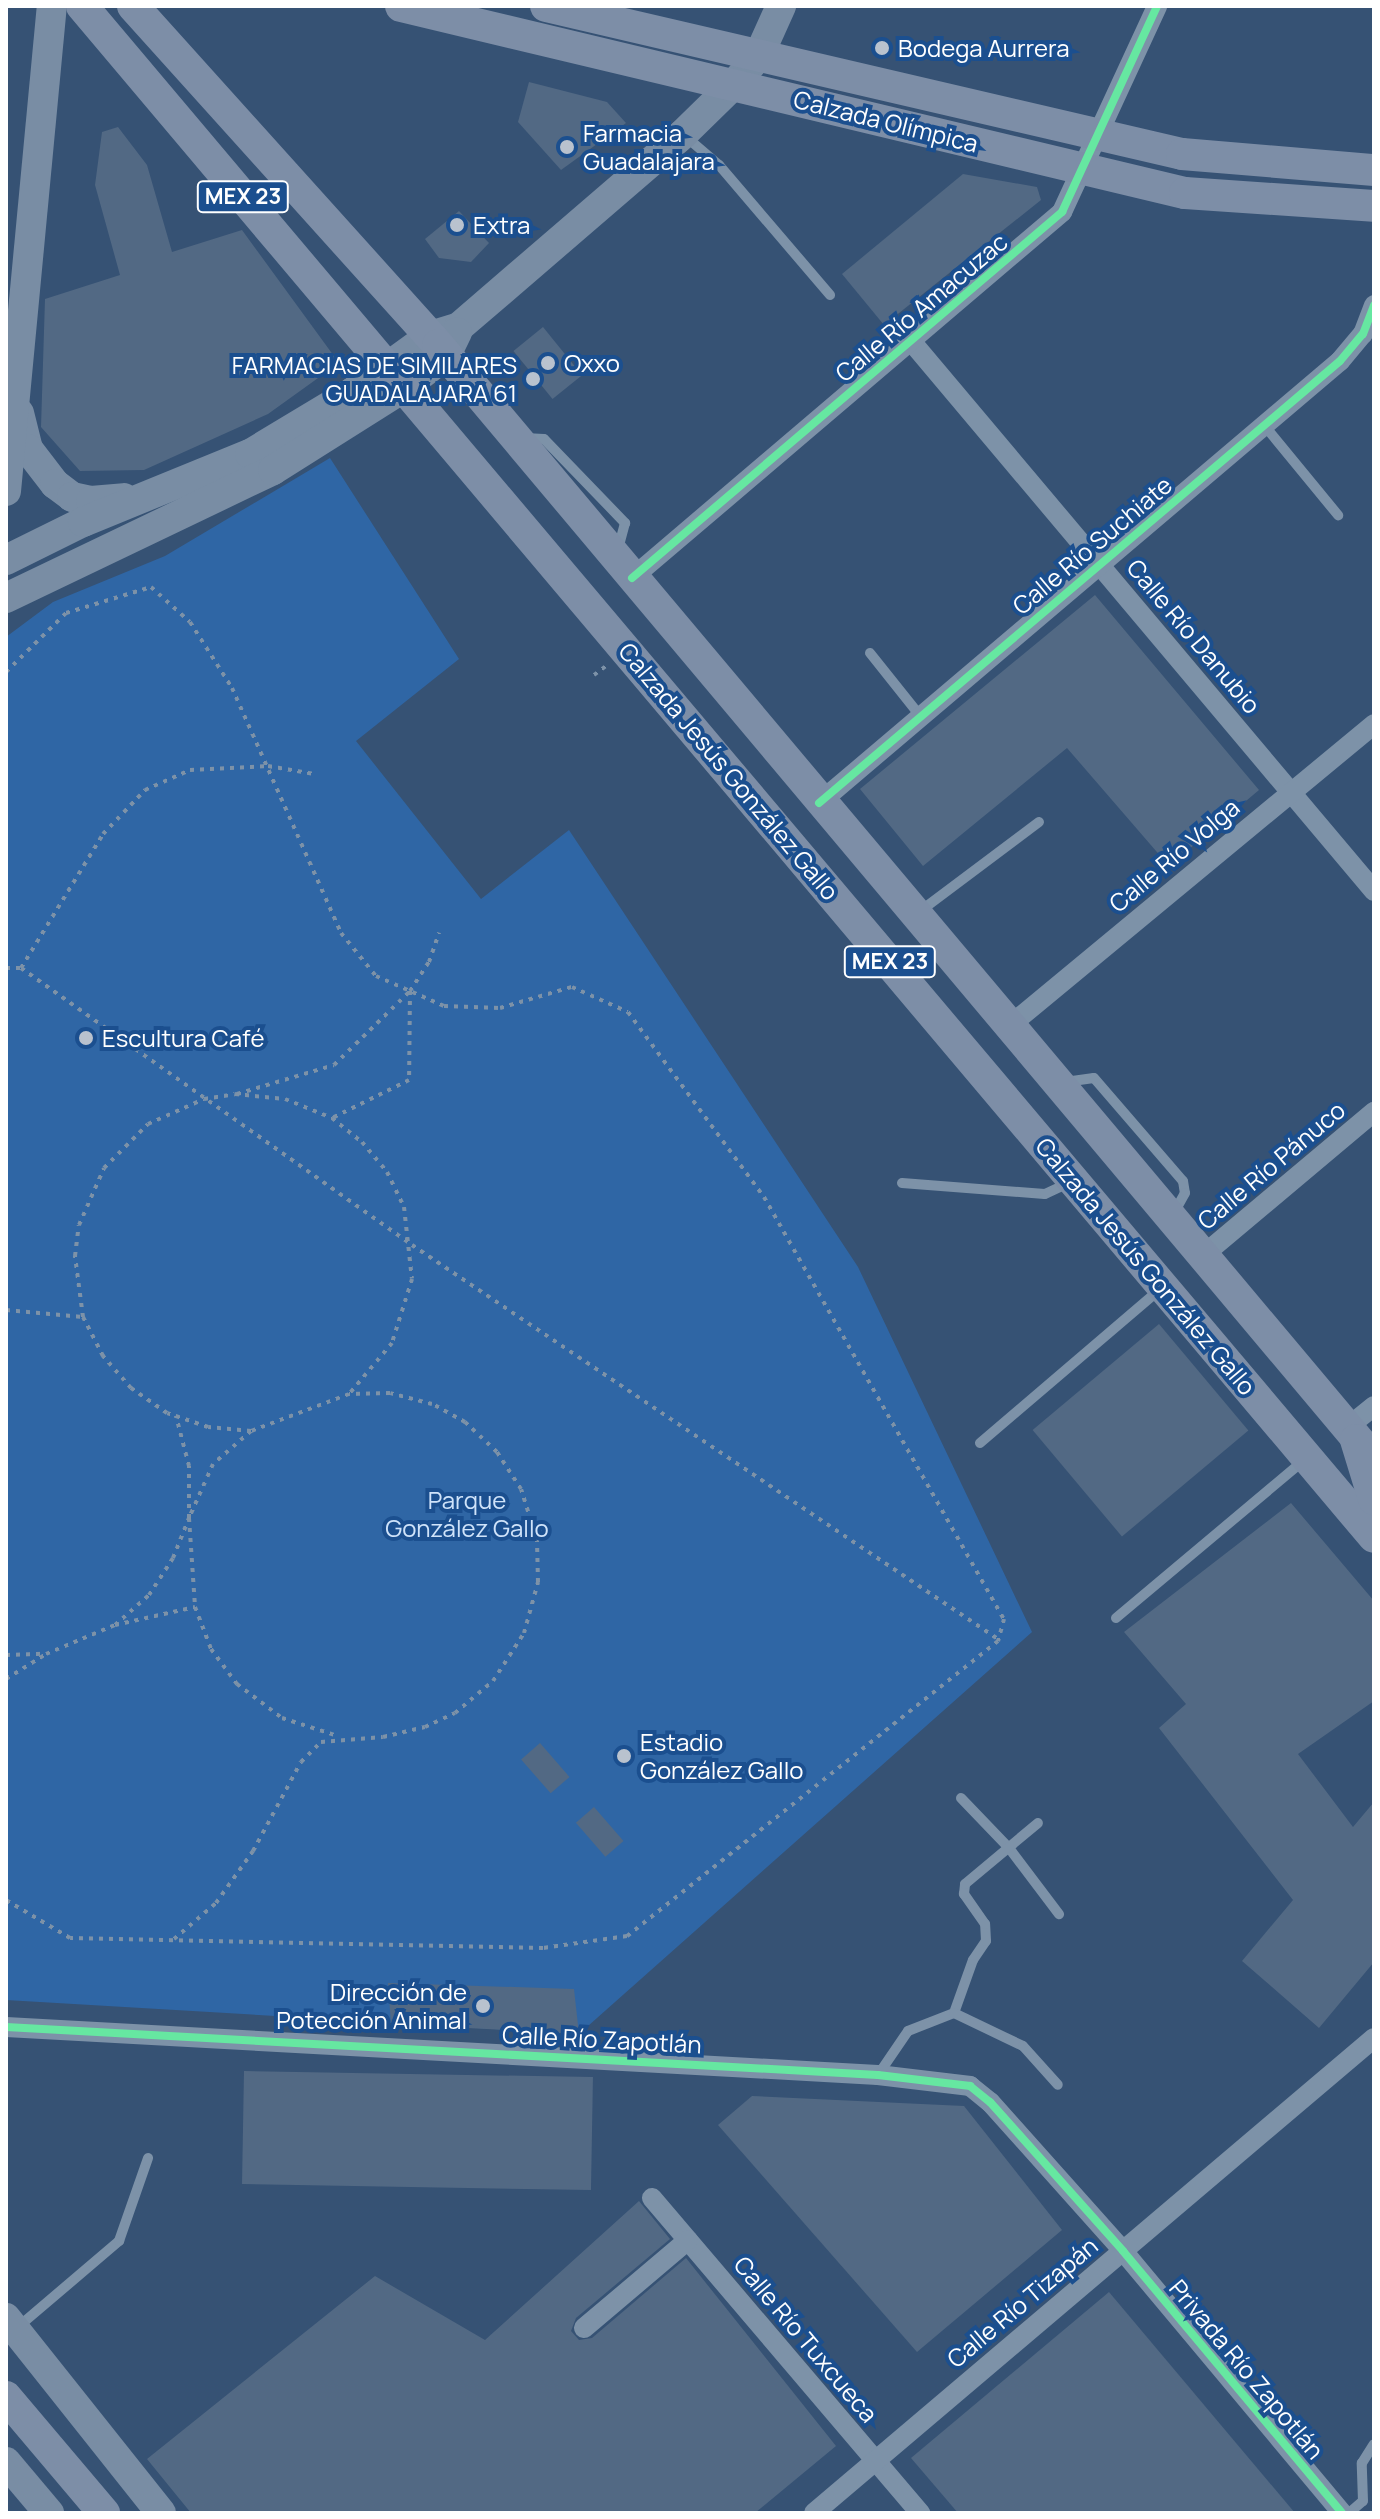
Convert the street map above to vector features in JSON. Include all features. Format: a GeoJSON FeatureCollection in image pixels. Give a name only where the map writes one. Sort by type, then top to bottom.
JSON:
{"type":"FeatureCollection","features":[{"type":"Feature","properties":{"kind":"main road"},"geometry":{"type":"LineString","coordinates":[[6,491],[52,6]]}},
{"type":"Feature","properties":{"kind":"main road","name":"Calzada Jesús González Gallo"},"geometry":{"type":"LineString","coordinates":[[82,6],[1374,1537]]}},
{"type":"Feature","properties":{"kind":"main road","name":"Calzada Jesús González Gallo"},"geometry":{"type":"LineString","coordinates":[[133,6],[445,339],[516,439],[623,568],[1201,1257],[1359,1440]]}},
{"type":"Feature","properties":{"kind":"main road","name":"Calzada Olímpica"},"geometry":{"type":"LineString","coordinates":[[401,6],[735,83],[1084,171],[1185,193],[1374,206]]}},
{"type":"Feature","properties":{"kind":"main road","name":"Calzada Olímpica"},"geometry":{"type":"LineString","coordinates":[[546,6],[649,18],[759,55],[1101,136],[1258,164],[1374,170]]}},
{"type":"Feature","properties":{"kind":"main road"},"geometry":{"type":"LineString","coordinates":[[6,598],[273,470],[396,377],[445,339],[683,134],[759,55],[781,6]]}},
{"type":"Feature","properties":{"kind":"main road"},"geometry":{"type":"LineString","coordinates":[[18,350],[19,422],[28,449],[55,484],[72,497],[91,501],[165,489]]}},
{"type":"Feature","properties":{"kind":"main road"},"geometry":{"type":"LineString","coordinates":[[6,560],[286,435],[396,377]]}},
{"type":"Feature","properties":{"kind":"main road"},"geometry":{"type":"LineString","coordinates":[[1359,1440],[1374,1499]]}},
{"type":"Feature","properties":{"kind":"main road"},"geometry":{"type":"LineString","coordinates":[[9,2327],[150,2509]]}},
{"type":"Feature","properties":{"kind":"main road"},"geometry":{"type":"LineString","coordinates":[[6,2397],[104,2513]]}},
{"type":"Feature","properties":{"kind":"main road"},"geometry":{"type":"LineString","coordinates":[[6,2462],[49,2513]]}},
{"type":"Feature","properties":{"kind":"street","name":"Calle Río Amacuzac"},"geometry":{"type":"LineString","coordinates":[[623,568],[911,341],[1062,212],[1101,136],[1157,6]]}},
{"type":"Feature","properties":{"kind":"street","name":"Calle Río Suchiate"},"geometry":{"type":"LineString","coordinates":[[819,803],[1264,425],[1369,340],[1374,305]]}},
{"type":"Feature","properties":{"kind":"street","name":"Calle Río Danubio"},"geometry":{"type":"LineString","coordinates":[[911,341],[1374,891]]}},
{"type":"Feature","properties":{"kind":"street","name":"Calle Río Volga"},"geometry":{"type":"LineString","coordinates":[[1008,1027],[1374,724]]}},
{"type":"Feature","properties":{"kind":"street","name":"Calle Río Pánuco"},"geometry":{"type":"LineString","coordinates":[[1201,1257],[1374,1112]]}},
{"type":"Feature","properties":{"kind":"street"},"geometry":{"type":"LineString","coordinates":[[1359,1440],[1374,1406]]}},
{"type":"Feature","properties":{"kind":"street","name":"Calle Río Zapotlán"},"geometry":{"type":"LineString","coordinates":[[6,2027],[878,2075],[970,2086],[981,2093],[1123,2251]]}},
{"type":"Feature","properties":{"kind":"street","name":"Calle Río Tizapán"},"geometry":{"type":"LineString","coordinates":[[814,2513],[1374,2038]]}},
{"type":"Feature","properties":{"kind":"street","name":"Calle Río Tuxcueca"},"geometry":{"type":"LineString","coordinates":[[652,2198],[920,2513]]}},
{"type":"Feature","properties":{"kind":"street"},"geometry":{"type":"LineString","coordinates":[[584,2328],[688,2240]]}},
{"type":"Feature","properties":{"kind":"street","name":"Privada Río Zapotlán"},"geometry":{"type":"LineString","coordinates":[[1123,2251],[1342,2513]]}},
{"type":"Feature","properties":{"kind":"lane"},"geometry":{"type":"LineString","coordinates":[[683,134],[719,165],[830,295]]}},
{"type":"Feature","properties":{"kind":"lane"},"geometry":{"type":"LineString","coordinates":[[1264,425],[1338,515]]}},
{"type":"Feature","properties":{"kind":"lane"},"geometry":{"type":"LineString","coordinates":[[870,653],[921,717]]}},
{"type":"Feature","properties":{"kind":"lane"},"geometry":{"type":"LineString","coordinates":[[914,916],[1039,822]]}},
{"type":"Feature","properties":{"kind":"lane"},"geometry":{"type":"LineString","coordinates":[[902,1183],[1045,1194],[1075,1181]]}},
{"type":"Feature","properties":{"kind":"lane"},"geometry":{"type":"LineString","coordinates":[[980,1443],[1164,1286]]}},
{"type":"Feature","properties":{"kind":"lane"},"geometry":{"type":"LineString","coordinates":[[1116,1618],[1307,1458]]}},
{"type":"Feature","properties":{"kind":"lane"},"geometry":{"type":"LineString","coordinates":[[961,1798],[1009,1848],[1059,1914]]}},
{"type":"Feature","properties":{"kind":"lane"},"geometry":{"type":"LineString","coordinates":[[954,2013],[973,1960],[986,1941],[985,1924],[964,1894],[965,1884],[1038,1823]]}},
{"type":"Feature","properties":{"kind":"lane"},"geometry":{"type":"LineString","coordinates":[[878,2075],[908,2031],[954,2013],[1015,2041],[1058,2085]]}},
{"type":"Feature","properties":{"kind":"lane"},"geometry":{"type":"LineString","coordinates":[[9,2327],[119,2241],[148,2158]]}},
{"type":"Feature","properties":{"kind":"lane"},"geometry":{"type":"LineString","coordinates":[[1349,2513],[1368,2500],[1362,2463],[1374,2444]]}},
{"type":"Feature","properties":{"kind":"path"},"geometry":{"type":"LineString","coordinates":[[6,672],[66,613],[151,587],[190,622],[232,688],[341,933],[376,976],[444,1006],[500,1008],[572,987],[628,1012],[764,1197],[1004,1619],[999,1639],[627,1936],[543,1948],[70,1938],[6,1900]]}},
{"type":"Feature","properties":{"kind":"path"},"geometry":{"type":"LineString","coordinates":[[21,968],[103,834],[145,790],[190,770],[268,766],[314,774]]}},
{"type":"Feature","properties":{"kind":"path"},"geometry":{"type":"LineString","coordinates":[[251,1431],[208,1427],[176,1416],[131,1388],[103,1356],[83,1317],[75,1256],[79,1225],[96,1182],[124,1144],[148,1124],[204,1099],[235,1094],[334,1065],[410,991],[429,962],[439,933]]}},
{"type":"Feature","properties":{"kind":"path"},"geometry":{"type":"LineString","coordinates":[[6,968],[21,968],[412,1245],[999,1639]]}},
{"type":"Feature","properties":{"kind":"path"},"geometry":{"type":"LineString","coordinates":[[332,1118],[409,1080],[410,991]]}},
{"type":"Feature","properties":{"kind":"path"},"geometry":{"type":"LineString","coordinates":[[235,1094],[285,1099],[332,1118],[362,1142],[387,1172],[404,1207],[412,1245],[405,1312],[380,1361],[349,1394]]}},
{"type":"Feature","properties":{"kind":"path"},"geometry":{"type":"LineString","coordinates":[[6,1310],[83,1317]]}},
{"type":"Feature","properties":{"kind":"path"},"geometry":{"type":"LineString","coordinates":[[115,1625],[149,1595],[173,1558],[189,1518],[213,1464],[251,1431],[349,1394],[390,1393],[432,1404],[465,1422],[497,1452],[521,1489],[537,1540],[538,1582],[524,1633],[493,1681],[455,1713],[425,1727],[383,1737],[340,1736],[282,1718],[237,1684],[211,1649],[195,1607],[189,1518],[189,1466],[176,1416]]}},
{"type":"Feature","properties":{"kind":"path"},"geometry":{"type":"LineString","coordinates":[[6,1679],[46,1654],[115,1625],[195,1607]]}},
{"type":"Feature","properties":{"kind":"path"},"geometry":{"type":"LineString","coordinates":[[6,1655],[46,1654]]}},
{"type":"Feature","properties":{"kind":"path"},"geometry":{"type":"LineString","coordinates":[[173,1940],[216,1903],[253,1851],[301,1762],[321,1742],[340,1736]]}},
{"type":"Feature","properties":{"kind":"green space","name":"Parque González Gallo"},"geometry":{"type":"Polygon","coordinates":[[[330,458],[459,659],[356,741],[481,899],[569,830],[858,1267],[1032,1632],[579,2034],[6,2000],[6,637],[53,602],[165,556],[330,458]]]}},
{"type":"Feature","properties":{"kind":"building","name":"Farmacia Guadalajara"},"geometry":{"type":"Polygon","coordinates":[[[529,82],[607,102],[626,123],[561,170],[518,122],[529,82]]]}},
{"type":"Feature","properties":{"kind":"building"},"geometry":{"type":"Polygon","coordinates":[[[118,127],[147,165],[172,252],[242,230],[339,363],[268,414],[144,470],[80,471],[41,427],[45,299],[120,275],[95,185],[102,132],[118,127]]]}},
{"type":"Feature","properties":{"kind":"building"},"geometry":{"type":"Polygon","coordinates":[[[963,174],[1037,187],[1041,200],[884,325],[842,274],[963,174]]]}},
{"type":"Feature","properties":{"kind":"building","name":"Extra"},"geometry":{"type":"Polygon","coordinates":[[[459,211],[489,243],[471,262],[439,258],[425,239],[459,211]]]}},
{"type":"Feature","properties":{"kind":"building","name":"Oxxo"},"geometry":{"type":"Polygon","coordinates":[[[543,327],[582,375],[552,399],[513,351],[543,327]]]}},
{"type":"Feature","properties":{"kind":"building"},"geometry":{"type":"Polygon","coordinates":[[[1095,595],[1259,790],[1169,866],[1067,748],[923,866],[860,789],[1095,595]]]}},
{"type":"Feature","properties":{"kind":"building"},"geometry":{"type":"Polygon","coordinates":[[[1159,1324],[1248,1430],[1122,1537],[1033,1430],[1159,1324]]]}},
{"type":"Feature","properties":{"kind":"building"},"geometry":{"type":"Polygon","coordinates":[[[1291,1503],[1374,1601],[1374,1701],[1298,1754],[1353,1827],[1374,1802],[1374,1962],[1319,2028],[1242,1961],[1293,1900],[1159,1728],[1186,1704],[1124,1632],[1291,1503]]]}},
{"type":"Feature","properties":{"kind":"building"},"geometry":{"type":"Polygon","coordinates":[[[540,1743],[570,1777],[551,1793],[521,1759],[540,1743]]]}},
{"type":"Feature","properties":{"kind":"building"},"geometry":{"type":"Polygon","coordinates":[[[594,1807],[624,1841],[605,1857],[576,1823],[594,1807]]]}},
{"type":"Feature","properties":{"kind":"building","name":"Dirección de Potección Animal"},"geometry":{"type":"Polygon","coordinates":[[[388,1983],[574,1989],[579,2034],[391,2024],[388,1983]]]}},
{"type":"Feature","properties":{"kind":"building"},"geometry":{"type":"Polygon","coordinates":[[[244,2071],[593,2077],[591,2190],[242,2184],[244,2071]]]}},
{"type":"Feature","properties":{"kind":"building"},"geometry":{"type":"Polygon","coordinates":[[[752,2096],[964,2106],[1062,2230],[917,2352],[718,2125],[752,2096]]]}},
{"type":"Feature","properties":{"kind":"building"},"geometry":{"type":"Polygon","coordinates":[[[639,2201],[670,2239],[576,2318],[571,2331],[579,2340],[592,2338],[686,2258],[836,2446],[755,2513],[191,2513],[147,2459],[375,2276],[485,2340],[639,2201]]]}},
{"type":"Feature","properties":{"kind":"building"},"geometry":{"type":"Polygon","coordinates":[[[1109,2292],[1295,2513],[958,2513],[911,2458],[1109,2292]]]}},
{"type":"Feature","properties":{"kind":"cycle path"},"geometry":{"type":"LineString","coordinates":[[632,578],[1062,212],[1157,6]]}},
{"type":"Feature","properties":{"kind":"cycle path"},"geometry":{"type":"LineString","coordinates":[[819,803],[1340,361],[1363,334],[1374,305]]}},
{"type":"Feature","properties":{"kind":"cycle path"},"geometry":{"type":"LineString","coordinates":[[6,2027],[878,2075],[970,2086],[990,2102],[1123,2251],[1342,2513]]}},
{"type":"Feature","properties":{"kind":"place","name":"Bodega Aurrera"},"geometry":{"type":"Point","coordinates":[882,48]}},
{"type":"Feature","properties":{"kind":"place","name":"Farmacia Guadalajara"},"geometry":{"type":"Point","coordinates":[567,147]}},
{"type":"Feature","properties":{"kind":"place","name":"Extra"},"geometry":{"type":"Point","coordinates":[457,225]}},
{"type":"Feature","properties":{"kind":"place","name":"Oxxo"},"geometry":{"type":"Point","coordinates":[548,363]}},
{"type":"Feature","properties":{"kind":"place","name":"FARMACIAS DE SIMILARES GUADALAJARA 61"},"geometry":{"type":"Point","coordinates":[533,379]}},
{"type":"Feature","properties":{"kind":"place","name":"Escultura Café"},"geometry":{"type":"Point","coordinates":[86,1038]}},
{"type":"Feature","properties":{"kind":"place","name":"Estadio González Gallo"},"geometry":{"type":"Point","coordinates":[624,1756]}},
{"type":"Feature","properties":{"kind":"place","name":"Dirección de Potección Animal"},"geometry":{"type":"Point","coordinates":[483,2006]}}]}
